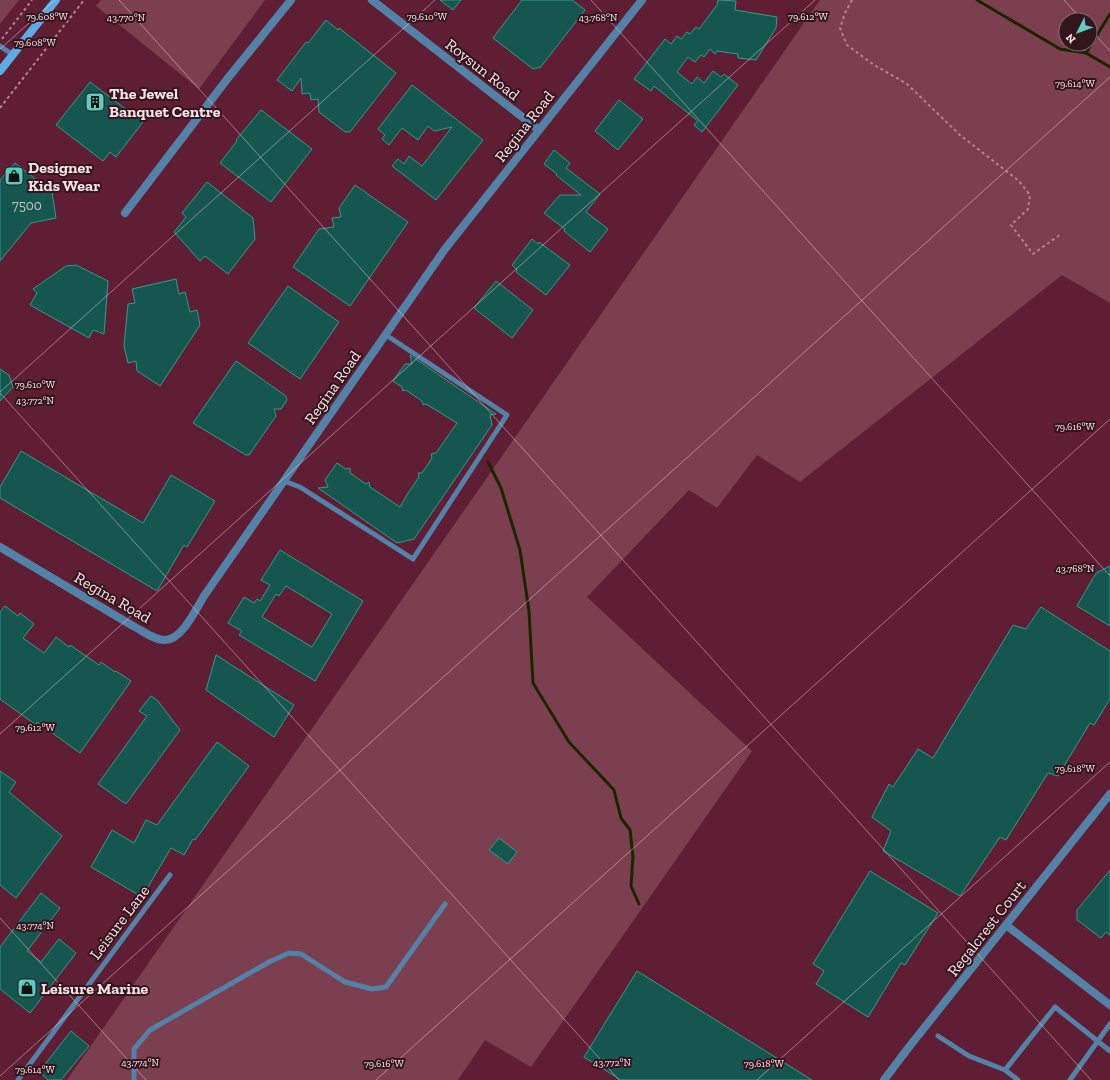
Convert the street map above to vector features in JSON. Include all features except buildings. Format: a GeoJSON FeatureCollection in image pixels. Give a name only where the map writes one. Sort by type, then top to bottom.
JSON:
{"type":"FeatureCollection","features":[{"type":"Feature","properties":{"kind":"main road"},"geometry":{"type":"LineString","coordinates":[[0,71],[56,0]]}},
{"type":"Feature","properties":{"kind":"street"},"geometry":{"type":"LineString","coordinates":[[125,213],[291,0]]}},
{"type":"Feature","properties":{"kind":"street","name":"Roysun Road"},"geometry":{"type":"LineString","coordinates":[[372,0],[539,130]]}},
{"type":"Feature","properties":{"kind":"street","name":"Regina Road"},"geometry":{"type":"LineString","coordinates":[[0,546],[133,626],[156,638],[166,640],[174,637],[184,628],[204,596],[445,249],[642,0]]}},
{"type":"Feature","properties":{"kind":"street","name":"Regalcrest Court"},"geometry":{"type":"LineString","coordinates":[[884,1080],[1110,794]]}},
{"type":"Feature","properties":{"kind":"street"},"geometry":{"type":"LineString","coordinates":[[1006,925],[1110,1005]]}},
{"type":"Feature","properties":{"kind":"lane"},"geometry":{"type":"LineString","coordinates":[[0,46],[13,55]]}},
{"type":"Feature","properties":{"kind":"lane"},"geometry":{"type":"LineString","coordinates":[[284,481],[300,487],[413,559],[507,416],[386,335]]}},
{"type":"Feature","properties":{"kind":"lane","name":"Leisure Lane"},"geometry":{"type":"LineString","coordinates":[[18,1080],[170,875]]}},
{"type":"Feature","properties":{"kind":"lane"},"geometry":{"type":"LineString","coordinates":[[134,1080],[134,1049],[150,1030],[269,962],[289,953],[301,954],[345,982],[372,989],[386,987],[445,904]]}},
{"type":"Feature","properties":{"kind":"lane"},"geometry":{"type":"LineString","coordinates":[[1005,1070],[1055,1007],[1110,1051]]}},
{"type":"Feature","properties":{"kind":"lane"},"geometry":{"type":"LineString","coordinates":[[1070,1080],[1110,1024]]}},
{"type":"Feature","properties":{"kind":"lane"},"geometry":{"type":"LineString","coordinates":[[938,1036],[969,1056],[1005,1070],[1018,1080]]}},
{"type":"Feature","properties":{"kind":"path"},"geometry":{"type":"LineString","coordinates":[[4,37],[32,0]]}},
{"type":"Feature","properties":{"kind":"path"},"geometry":{"type":"LineString","coordinates":[[0,108],[84,0]]}},
{"type":"Feature","properties":{"kind":"path"},"geometry":{"type":"LineString","coordinates":[[852,0],[844,14],[840,28],[847,45],[874,65],[907,84],[960,135],[1019,181],[1030,195],[1028,209],[1011,225],[1033,254],[1061,234]]}},
{"type":"Feature","properties":{"kind":"shaded area"},"geometry":{"type":"Polygon","coordinates":[[[0,0],[19,0],[0,24],[0,0]]]}},
{"type":"Feature","properties":{"kind":"shaded area"},"geometry":{"type":"Polygon","coordinates":[[[101,0],[265,0],[199,89],[96,6],[101,0]]]}},
{"type":"Feature","properties":{"kind":"shaded area"},"geometry":{"type":"Polygon","coordinates":[[[820,0],[1110,0],[1110,303],[1062,275],[800,482],[757,455],[717,508],[689,490],[587,597],[752,751],[531,1067],[485,1040],[458,1080],[67,1080],[820,0]]]}},
{"type":"Feature","properties":{"kind":"waterway"},"geometry":{"type":"LineString","coordinates":[[977,0],[1060,49],[1086,53],[1110,14]]}},
{"type":"Feature","properties":{"kind":"waterway"},"geometry":{"type":"LineString","coordinates":[[1086,53],[1110,67]]}},
{"type":"Feature","properties":{"kind":"waterway"},"geometry":{"type":"LineString","coordinates":[[488,462],[501,488],[520,550],[529,611],[533,683],[569,742],[614,790],[621,818],[630,830],[633,857],[631,886],[639,904]]}},
{"type":"Feature","properties":{"kind":"place","name":"The Jewel Banquet Centre"},"geometry":{"type":"Point","coordinates":[95,102]}},
{"type":"Feature","properties":{"kind":"place","name":"Designer Kids Wear"},"geometry":{"type":"Point","coordinates":[14,176]}},
{"type":"Feature","properties":{"kind":"place","name":"Leisure Marine"},"geometry":{"type":"Point","coordinates":[27,988]}}]}
